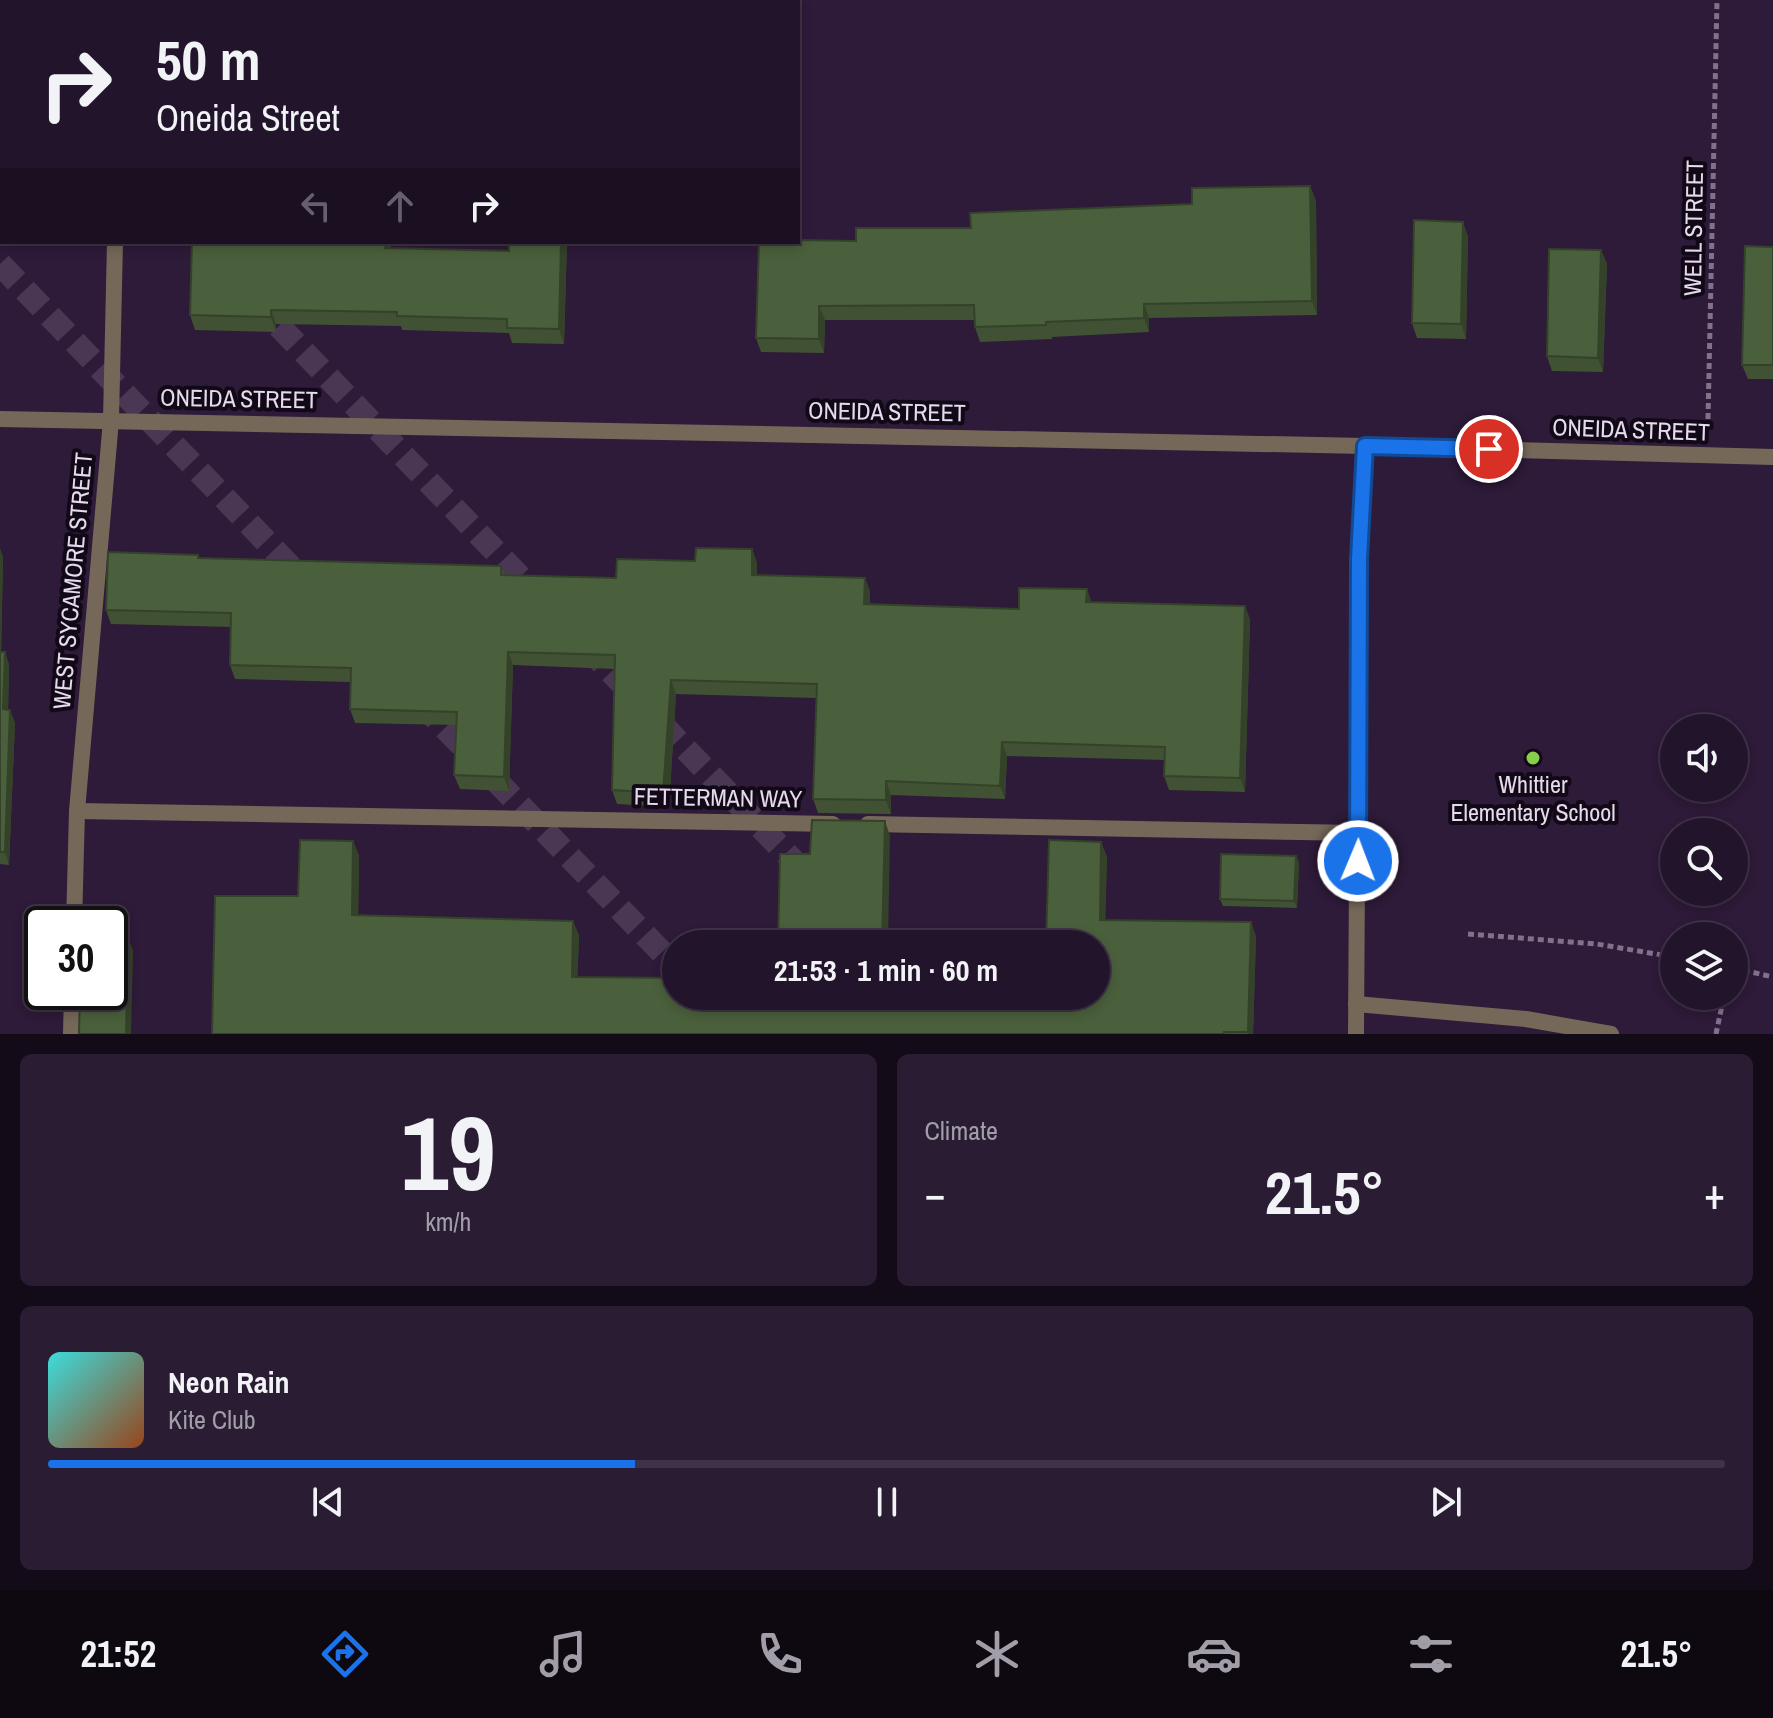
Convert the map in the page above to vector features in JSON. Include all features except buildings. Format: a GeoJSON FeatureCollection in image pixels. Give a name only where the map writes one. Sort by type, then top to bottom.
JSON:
{"type":"FeatureCollection","features":[{"type":"Feature","properties":{"kind":"street","name":"WEST SYCAMORE STREET"},"geometry":{"type":"LineString","coordinates":[[74,906],[77,811],[111,420],[115,244]]}},
{"type":"Feature","properties":{"kind":"street","name":"ONEIDA STREET"},"geometry":{"type":"LineString","coordinates":[[0,419],[1773,457]]}},
{"type":"Feature","properties":{"kind":"street"},"geometry":{"type":"LineString","coordinates":[[1356,1034],[1359,559],[1365,446]]}},
{"type":"Feature","properties":{"kind":"street","name":"FETTERMAN WAY"},"geometry":{"type":"LineString","coordinates":[[77,811],[1358,833]]}},
{"type":"Feature","properties":{"kind":"street"},"geometry":{"type":"LineString","coordinates":[[1356,1004],[1526,1019],[1611,1034]]}},
{"type":"Feature","properties":{"kind":"street"},"geometry":{"type":"LineString","coordinates":[[71,1034],[72,1010]]}},
{"type":"Feature","properties":{"kind":"path","name":"WELL STREET"},"geometry":{"type":"LineString","coordinates":[[1707,456],[1717,0]]}},
{"type":"Feature","properties":{"kind":"path"},"geometry":{"type":"LineString","coordinates":[[1468,934],[1597,944],[1660,955]]}},
{"type":"Feature","properties":{"kind":"path"},"geometry":{"type":"LineString","coordinates":[[1748,971],[1773,977]]}},
{"type":"Feature","properties":{"kind":"path"},"geometry":{"type":"LineString","coordinates":[[1716,1034],[1721,1010]]}},
{"type":"Feature","properties":{"kind":"tunnel"},"geometry":{"type":"LineString","coordinates":[[0,264],[306,583]]}},
{"type":"Feature","properties":{"kind":"tunnel"},"geometry":{"type":"LineString","coordinates":[[254,300],[541,599]]}},
{"type":"Feature","properties":{"kind":"tunnel"},"geometry":{"type":"LineString","coordinates":[[586,646],[808,876]]}},
{"type":"Feature","properties":{"kind":"tunnel"},"geometry":{"type":"LineString","coordinates":[[420,702],[662,953]]}},
{"type":"Feature","properties":{"kind":"place","name":"Whittier Elementary School"},"geometry":{"type":"Point","coordinates":[1533,758]}},
{"type":"Feature","properties":{"kind":"route"},"geometry":{"type":"LineString","coordinates":[[1358,861],[1359,559],[1365,446],[1489,449]]}}]}
